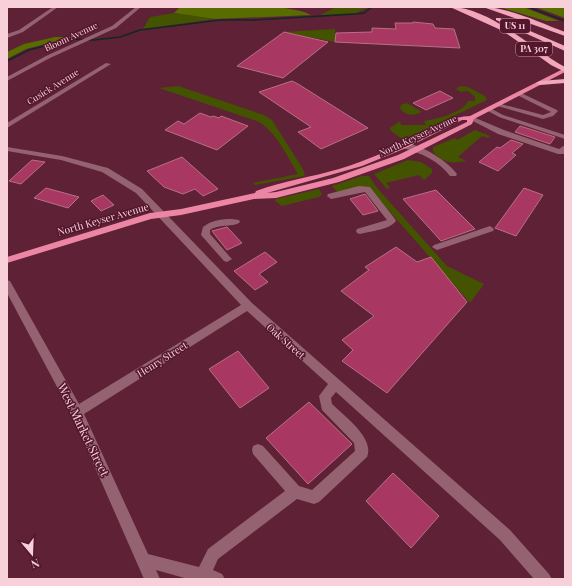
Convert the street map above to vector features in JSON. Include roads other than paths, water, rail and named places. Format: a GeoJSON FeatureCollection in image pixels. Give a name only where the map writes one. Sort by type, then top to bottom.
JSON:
{"type":"FeatureCollection","features":[{"type":"Feature","properties":{"kind":"highway","name":"PA 307"},"geometry":{"type":"LineString","coordinates":[[453,7],[506,31],[555,65],[565,70]]}},
{"type":"Feature","properties":{"kind":"highway","name":"US 11"},"geometry":{"type":"LineString","coordinates":[[463,7],[513,25],[565,49]]}},
{"type":"Feature","properties":{"kind":"highway","name":"US 11"},"geometry":{"type":"LineString","coordinates":[[472,7],[518,23],[565,45]]}},
{"type":"Feature","properties":{"kind":"highway","name":"PA 307"},"geometry":{"type":"LineString","coordinates":[[486,7],[565,34]]}},
{"type":"Feature","properties":{"kind":"highway"},"geometry":{"type":"LineString","coordinates":[[540,83],[565,81]]}},
{"type":"Feature","properties":{"kind":"main road","name":"North Keyser Avenue"},"geometry":{"type":"LineString","coordinates":[[412,149],[461,118],[471,118],[565,70]]}},
{"type":"Feature","properties":{"kind":"main road","name":"North Keyser Avenue"},"geometry":{"type":"LineString","coordinates":[[7,260],[150,216],[254,196],[276,195],[336,180],[374,168],[470,123],[471,118]]}},
{"type":"Feature","properties":{"kind":"street"},"geometry":{"type":"LineString","coordinates":[[7,36],[21,31],[56,7]]}},
{"type":"Feature","properties":{"kind":"street","name":"Bloom Avenue"},"geometry":{"type":"LineString","coordinates":[[7,79],[48,57],[114,27],[139,7]]}},
{"type":"Feature","properties":{"kind":"street","name":"Cusick Avenue"},"geometry":{"type":"LineString","coordinates":[[7,126],[108,64]]}},
{"type":"Feature","properties":{"kind":"street"},"geometry":{"type":"LineString","coordinates":[[497,105],[543,117],[551,115],[555,111],[519,94]]}},
{"type":"Feature","properties":{"kind":"street"},"geometry":{"type":"LineString","coordinates":[[488,109],[507,118],[565,137]]}},
{"type":"Feature","properties":{"kind":"street"},"geometry":{"type":"LineString","coordinates":[[471,118],[501,132],[561,152],[565,147]]}},
{"type":"Feature","properties":{"kind":"street","name":"Oak Street"},"geometry":{"type":"LineString","coordinates":[[7,149],[68,160],[105,170],[139,191],[248,306],[505,535],[544,579]]}},
{"type":"Feature","properties":{"kind":"street"},"geometry":{"type":"LineString","coordinates":[[331,196],[359,189],[366,190],[392,221],[388,224],[360,231]]}},
{"type":"Feature","properties":{"kind":"street"},"geometry":{"type":"LineString","coordinates":[[227,259],[205,235],[206,229],[211,224],[218,222],[236,222]]}},
{"type":"Feature","properties":{"kind":"street"},"geometry":{"type":"LineString","coordinates":[[437,247],[490,229]]}},
{"type":"Feature","properties":{"kind":"street","name":"West Market Street"},"geometry":{"type":"LineString","coordinates":[[7,284],[77,412],[152,579]]}},
{"type":"Feature","properties":{"kind":"street","name":"Henry Street"},"geometry":{"type":"LineString","coordinates":[[77,412],[248,306]]}},
{"type":"Feature","properties":{"kind":"street"},"geometry":{"type":"LineString","coordinates":[[258,450],[295,492],[314,497],[362,453],[360,440],[326,406],[325,396],[335,385]]}},
{"type":"Feature","properties":{"kind":"street"},"geometry":{"type":"LineString","coordinates":[[144,560],[210,577],[213,554],[295,492]]}},
{"type":"Feature","properties":{"kind":"waterway"},"geometry":{"type":"LineString","coordinates":[[7,61],[29,50],[71,39],[94,40],[120,37],[140,30],[220,20],[254,20],[356,14],[364,13],[372,7]]}},
{"type":"Feature","properties":{"kind":"waterway"},"geometry":{"type":"LineString","coordinates":[[528,7],[565,21]]}}]}
